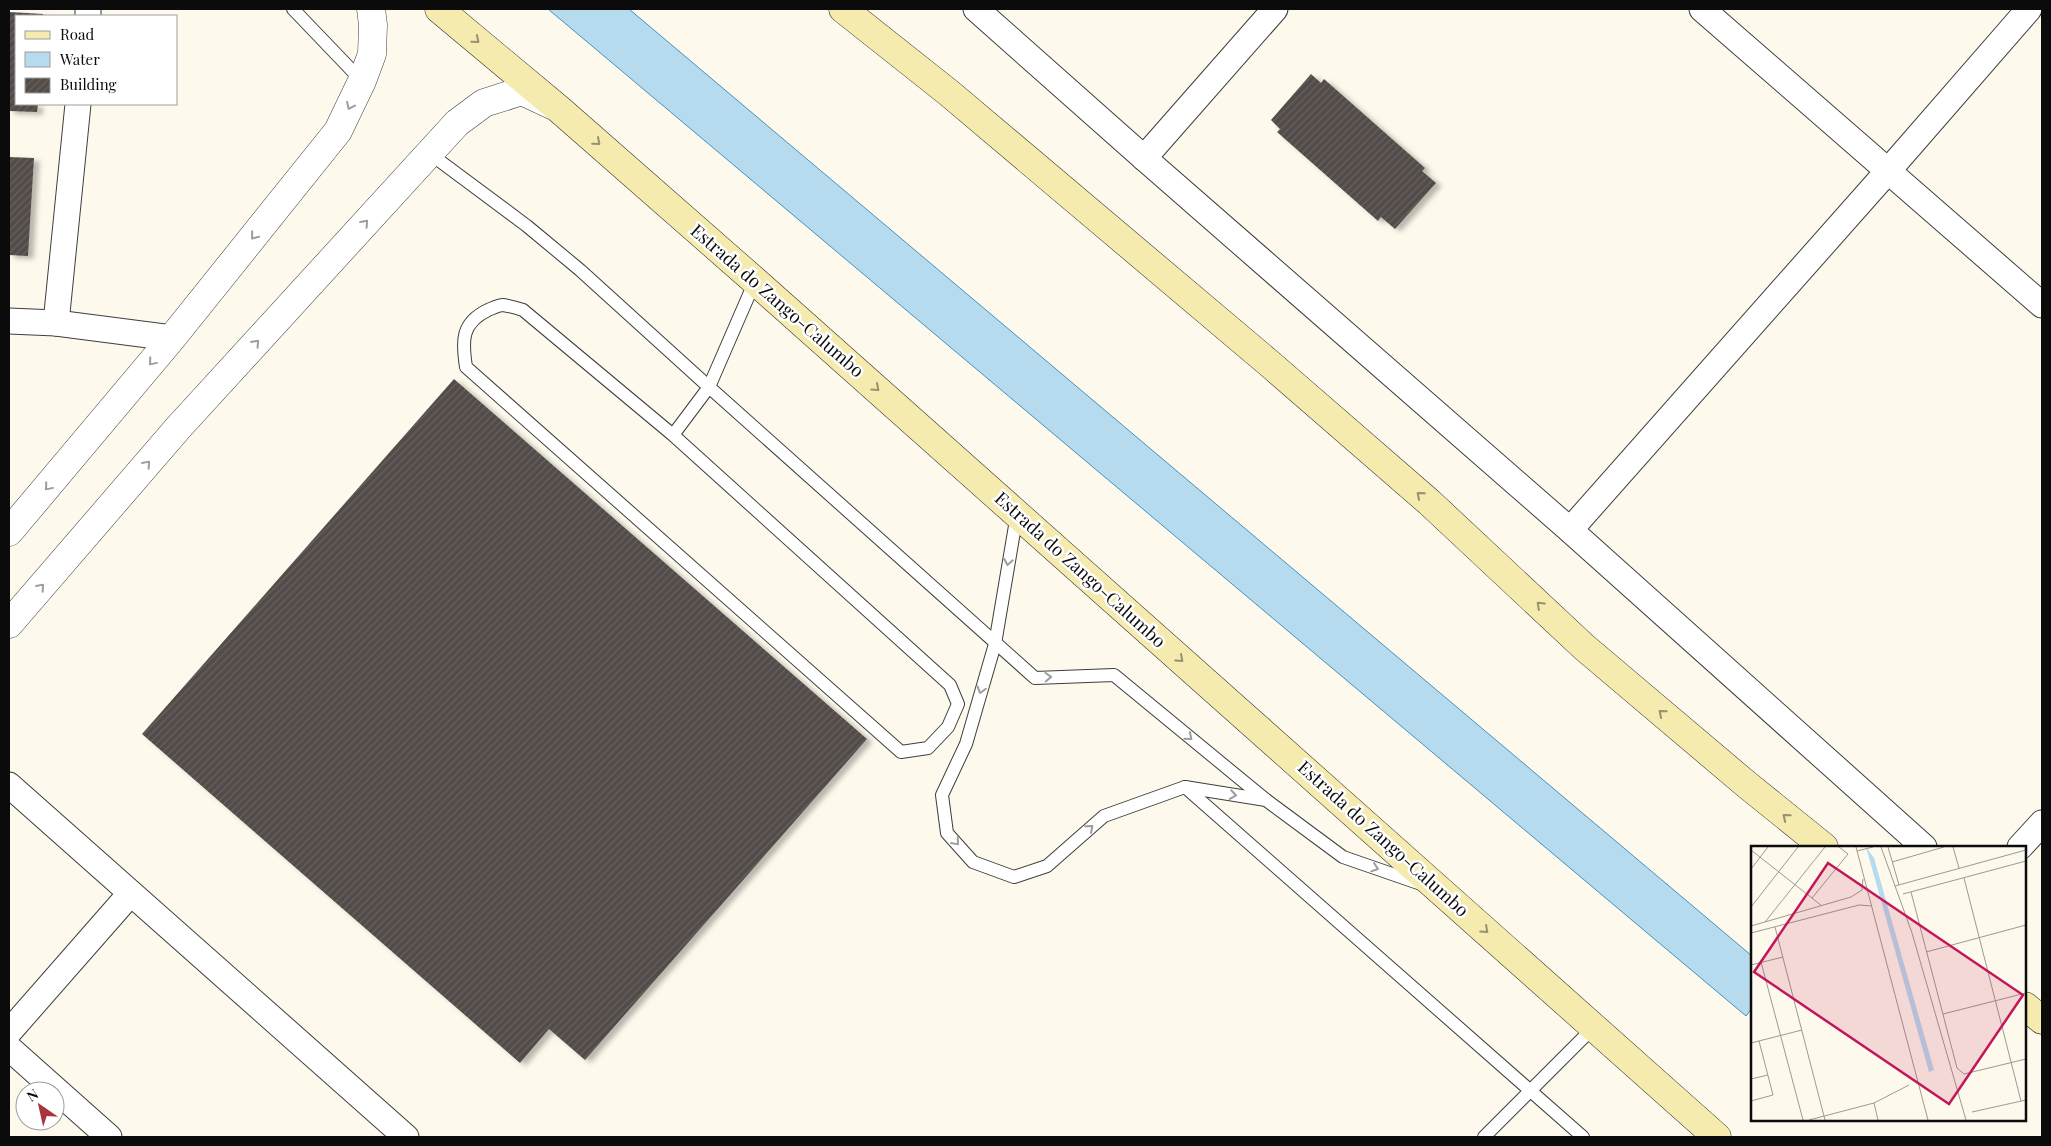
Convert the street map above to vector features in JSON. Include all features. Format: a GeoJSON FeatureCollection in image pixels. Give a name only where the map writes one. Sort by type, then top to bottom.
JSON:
{"type":"FeatureCollection","features":[{"type":"Feature","properties":{"kind":"main road","name":"Estrada do Zango-Calumbo"},"geometry":{"type":"LineString","coordinates":[[439,9],[560,110],[755,281],[1717,1137]]}},
{"type":"Feature","properties":{"kind":"main road"},"geometry":{"type":"LineString","coordinates":[[843,9],[949,92],[1255,352],[1429,502],[1584,647],[1746,784],[1823,846]]}},
{"type":"Feature","properties":{"kind":"main road"},"geometry":{"type":"LineString","coordinates":[[2026,1007],[2042,1020]]}},
{"type":"Feature","properties":{"kind":"street"},"geometry":{"type":"LineString","coordinates":[[9,532],[172,338],[338,131],[362,81],[372,54],[373,25],[371,9]]}},
{"type":"Feature","properties":{"kind":"street"},"geometry":{"type":"LineString","coordinates":[[976,9],[1570,530],[1923,846]]}},
{"type":"Feature","properties":{"kind":"street"},"geometry":{"type":"LineString","coordinates":[[1144,158],[1275,9]]}},
{"type":"Feature","properties":{"kind":"street"},"geometry":{"type":"LineString","coordinates":[[1702,9],[2042,305]]}},
{"type":"Feature","properties":{"kind":"street"},"geometry":{"type":"LineString","coordinates":[[1570,530],[2029,9]]}},
{"type":"Feature","properties":{"kind":"street"},"geometry":{"type":"LineString","coordinates":[[9,624],[178,428],[457,123],[484,102],[522,91],[560,110]]}},
{"type":"Feature","properties":{"kind":"street"},"geometry":{"type":"LineString","coordinates":[[56,323],[78,105]]}},
{"type":"Feature","properties":{"kind":"street"},"geometry":{"type":"LineString","coordinates":[[9,320],[56,323],[172,338]]}},
{"type":"Feature","properties":{"kind":"street"},"geometry":{"type":"LineString","coordinates":[[9,785],[406,1137]]}},
{"type":"Feature","properties":{"kind":"street"},"geometry":{"type":"LineString","coordinates":[[2021,846],[2042,823]]}},
{"type":"Feature","properties":{"kind":"street"},"geometry":{"type":"LineString","coordinates":[[9,1032],[130,894]]}},
{"type":"Feature","properties":{"kind":"street"},"geometry":{"type":"LineString","coordinates":[[9,1048],[109,1137]]}},
{"type":"Feature","properties":{"kind":"lane"},"geometry":{"type":"LineString","coordinates":[[293,9],[362,81]]}},
{"type":"Feature","properties":{"kind":"lane"},"geometry":{"type":"LineString","coordinates":[[428,153],[527,226],[580,270],[1035,678],[1114,675],[1266,800],[1343,857],[1439,890]]}},
{"type":"Feature","properties":{"kind":"lane"},"geometry":{"type":"LineString","coordinates":[[672,436],[709,387],[755,281]]}},
{"type":"Feature","properties":{"kind":"lane"},"geometry":{"type":"LineString","coordinates":[[501,305],[523,310],[672,436],[950,685],[958,704],[948,727],[928,748],[901,752],[497,396],[466,367],[463,346],[465,333],[472,321],[486,311],[501,305]]}},
{"type":"Feature","properties":{"kind":"lane"},"geometry":{"type":"LineString","coordinates":[[1016,514],[995,644],[966,744],[942,795],[948,833],[973,862],[1014,877],[1047,866],[1104,816],[1185,787],[1266,800]]}},
{"type":"Feature","properties":{"kind":"lane"},"geometry":{"type":"LineString","coordinates":[[1185,787],[1583,1137]]}},
{"type":"Feature","properties":{"kind":"lane"},"geometry":{"type":"LineString","coordinates":[[1484,1137],[1594,1028]]}},
{"type":"Feature","properties":{"kind":"water"},"geometry":{"type":"Polygon","coordinates":[[[548,9],[629,9],[1751,955],[1751,1009],[1746,1016],[548,9]]]}},
{"type":"Feature","properties":{"kind":"building"},"geometry":{"type":"Polygon","coordinates":[[[9,12],[43,14],[15,15],[15,105],[38,105],[37,112],[9,111],[9,12]]]}},
{"type":"Feature","properties":{"kind":"building"},"geometry":{"type":"Polygon","coordinates":[[[1311,74],[1321,83],[1324,79],[1425,168],[1422,171],[1436,183],[1395,229],[1381,217],[1378,221],[1277,132],[1280,129],[1271,120],[1311,74]]]}},
{"type":"Feature","properties":{"kind":"building"},"geometry":{"type":"Polygon","coordinates":[[[9,157],[34,158],[28,256],[9,255],[9,157]]]}},
{"type":"Feature","properties":{"kind":"building"},"geometry":{"type":"Polygon","coordinates":[[[454,379],[867,739],[585,1060],[549,1029],[520,1063],[142,734],[454,379]]]}}]}
